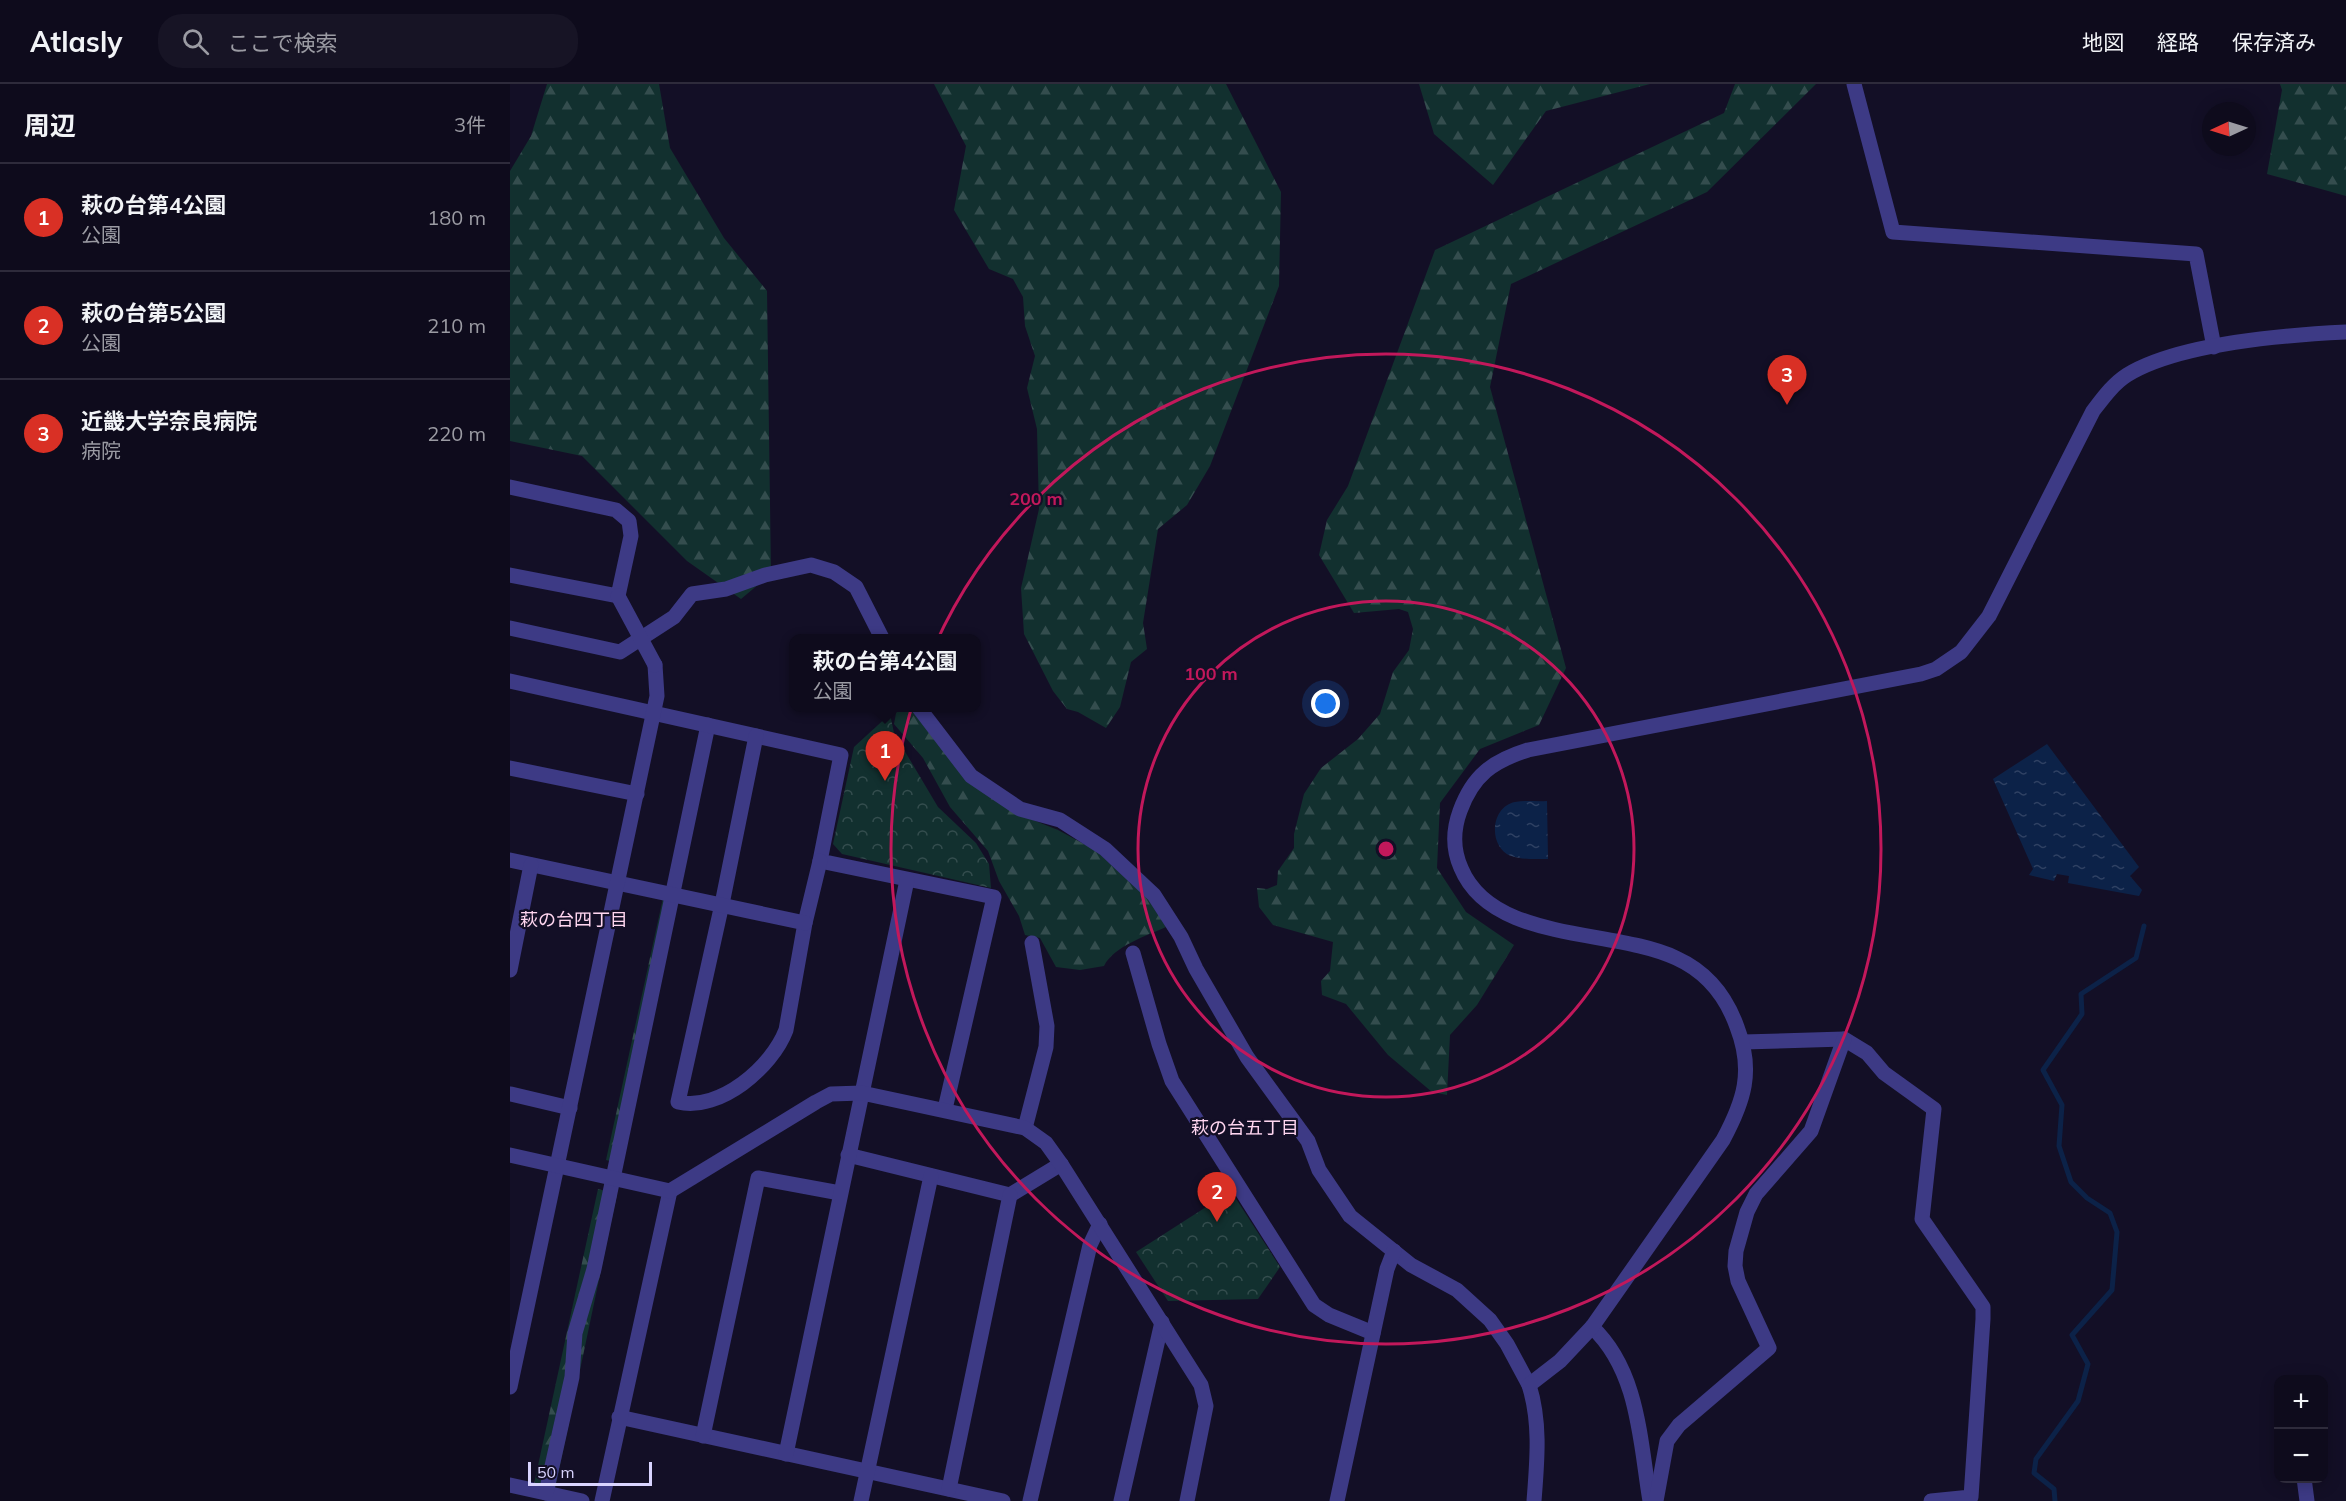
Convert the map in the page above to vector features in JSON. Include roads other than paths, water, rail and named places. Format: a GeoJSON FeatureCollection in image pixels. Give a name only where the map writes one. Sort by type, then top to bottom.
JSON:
{"type":"FeatureCollection","features":[{"type":"Feature","properties":{"kind":"street"},"geometry":{"type":"LineString","coordinates":[[1854,84],[1893,232],[2196,254],[2214,347]]}},
{"type":"Feature","properties":{"kind":"street"},"geometry":{"type":"LineString","coordinates":[[1529,1385],[1560,1361],[1592,1327],[1723,1140],[1740,1108],[1745,1065],[1743,1042],[1729,1005],[1714,985],[1700,972],[1676,958],[1523,921],[1487,902],[1464,877],[1456,855],[1454,832],[1460,812],[1478,778],[1499,760],[1528,750],[1921,674],[1936,669],[1961,652],[1989,616],[2077,447],[2093,411],[2109,390],[2126,375],[2157,360],[2214,347],[2251,340],[2346,332]]}},
{"type":"Feature","properties":{"kind":"street"},"geometry":{"type":"LineString","coordinates":[[510,487],[616,510],[629,521],[631,536],[618,596],[656,665],[657,696],[510,1387]]}},
{"type":"Feature","properties":{"kind":"street"},"geometry":{"type":"LineString","coordinates":[[510,628],[620,652],[674,617],[692,594],[726,589],[765,575],[811,565],[834,572],[856,587],[880,634]]}},
{"type":"Feature","properties":{"kind":"street"},"geometry":{"type":"LineString","coordinates":[[510,575],[618,596]]}},
{"type":"Feature","properties":{"kind":"street"},"geometry":{"type":"LineString","coordinates":[[510,681],[842,755],[805,923],[786,1030],[780,1047],[756,1073],[718,1098],[687,1104],[678,1102],[723,904],[756,736]]}},
{"type":"Feature","properties":{"kind":"street"},"geometry":{"type":"LineString","coordinates":[[922,712],[971,776],[1020,809],[1060,820],[1105,849],[1154,895],[1181,937],[1196,969],[1247,1057],[1308,1141],[1319,1170],[1350,1216],[1411,1266],[1457,1290],[1490,1320],[1507,1344],[1529,1385],[1535,1405],[1533,1501]]}},
{"type":"Feature","properties":{"kind":"street"},"geometry":{"type":"LineString","coordinates":[[546,1493],[572,1377],[576,1333],[589,1290],[708,725]]}},
{"type":"Feature","properties":{"kind":"street"},"geometry":{"type":"LineString","coordinates":[[510,768],[637,794]]}},
{"type":"Feature","properties":{"kind":"street"},"geometry":{"type":"LineString","coordinates":[[510,860],[805,923]]}},
{"type":"Feature","properties":{"kind":"street"},"geometry":{"type":"LineString","coordinates":[[820,861],[994,897],[945,1108]]}},
{"type":"Feature","properties":{"kind":"street"},"geometry":{"type":"LineString","coordinates":[[510,970],[531,865]]}},
{"type":"Feature","properties":{"kind":"street"},"geometry":{"type":"LineString","coordinates":[[786,1454],[907,880]]}},
{"type":"Feature","properties":{"kind":"street"},"geometry":{"type":"LineString","coordinates":[[1025,1128],[1046,1037],[1032,943]]}},
{"type":"Feature","properties":{"kind":"street"},"geometry":{"type":"LineString","coordinates":[[1133,952],[1155,1034],[1172,1082],[1210,1143],[1314,1305],[1329,1315],[1373,1333]]}},
{"type":"Feature","properties":{"kind":"street"},"geometry":{"type":"LineString","coordinates":[[1743,1042],[1844,1039],[1867,1053],[1884,1073],[1934,1109],[1922,1219],[1983,1307],[1971,1497],[1931,1501]]}},
{"type":"Feature","properties":{"kind":"street"},"geometry":{"type":"LineString","coordinates":[[1656,1501],[1667,1441],[1679,1425],[1768,1348],[1736,1273],[1736,1251],[1747,1212],[1756,1194],[1811,1131],[1844,1039]]}},
{"type":"Feature","properties":{"kind":"street"},"geometry":{"type":"LineString","coordinates":[[510,1155],[670,1191],[824,1098],[848,1091],[945,1108],[1025,1128],[1046,1143],[1061,1164],[1201,1384],[1206,1406],[1187,1501]]}},
{"type":"Feature","properties":{"kind":"street"},"geometry":{"type":"LineString","coordinates":[[511,1094],[570,1108]]}},
{"type":"Feature","properties":{"kind":"street"},"geometry":{"type":"LineString","coordinates":[[848,1155],[1011,1195],[1061,1164]]}},
{"type":"Feature","properties":{"kind":"street"},"geometry":{"type":"LineString","coordinates":[[861,1501],[931,1176]]}},
{"type":"Feature","properties":{"kind":"street"},"geometry":{"type":"LineString","coordinates":[[703,1436],[758,1178],[840,1193]]}},
{"type":"Feature","properties":{"kind":"street"},"geometry":{"type":"LineString","coordinates":[[602,1501],[618,1417],[670,1191]]}},
{"type":"Feature","properties":{"kind":"street"},"geometry":{"type":"LineString","coordinates":[[949,1489],[1011,1195]]}},
{"type":"Feature","properties":{"kind":"street"},"geometry":{"type":"LineString","coordinates":[[1030,1501],[1090,1245],[1100,1224]]}},
{"type":"Feature","properties":{"kind":"street"},"geometry":{"type":"LineString","coordinates":[[1336,1501],[1387,1269],[1394,1251]]}},
{"type":"Feature","properties":{"kind":"street"},"geometry":{"type":"LineString","coordinates":[[1120,1501],[1154,1347],[1162,1322]]}},
{"type":"Feature","properties":{"kind":"street"},"geometry":{"type":"LineString","coordinates":[[1592,1327],[1614,1353],[1634,1403],[1650,1501]]}},
{"type":"Feature","properties":{"kind":"street"},"geometry":{"type":"LineString","coordinates":[[618,1417],[1004,1501]]}},
{"type":"Feature","properties":{"kind":"street"},"geometry":{"type":"LineString","coordinates":[[2305,1483],[2307,1501]]}},
{"type":"Feature","properties":{"kind":"street"},"geometry":{"type":"LineString","coordinates":[[510,1485],[582,1501]]}},
{"type":"Feature","properties":{"kind":"water"},"geometry":{"type":"Polygon","coordinates":[[[2047,744],[2139,867],[2130,876],[2142,890],[2139,896],[2068,883],[2069,876],[2057,874],[2054,881],[2029,875],[2033,869],[1993,779],[2047,744]]]}},
{"type":"Feature","properties":{"kind":"water"},"geometry":{"type":"Polygon","coordinates":[[[1547,801],[1548,859],[1520,858],[1504,851],[1498,844],[1495,828],[1501,811],[1507,805],[1515,802],[1547,801]]]}},
{"type":"Feature","properties":{"kind":"waterway"},"geometry":{"type":"LineString","coordinates":[[2055,1501],[2054,1489],[2034,1473],[2036,1459],[2078,1401],[2088,1364],[2072,1335],[2112,1290],[2117,1232],[2110,1213],[2087,1198],[2071,1182],[2059,1146],[2062,1105],[2043,1070],[2082,1014],[2081,994],[2136,958],[2144,926]]}},
{"type":"Feature","properties":{"kind":"place","name":"近畿大学奈良病院"},"geometry":{"type":"Point","coordinates":[1787,405]}},
{"type":"Feature","properties":{"kind":"place","name":"萩の台第4公園"},"geometry":{"type":"Point","coordinates":[885,781]}},
{"type":"Feature","properties":{"kind":"place","name":"萩の台第5公園"},"geometry":{"type":"Point","coordinates":[1217,1222]}},
{"type":"Feature","properties":{"kind":"district","name":"萩の台四丁目"},"geometry":{"type":"Point","coordinates":[574,919]}},
{"type":"Feature","properties":{"kind":"district","name":"萩の台五丁目"},"geometry":{"type":"Point","coordinates":[1245,1127]}}]}
